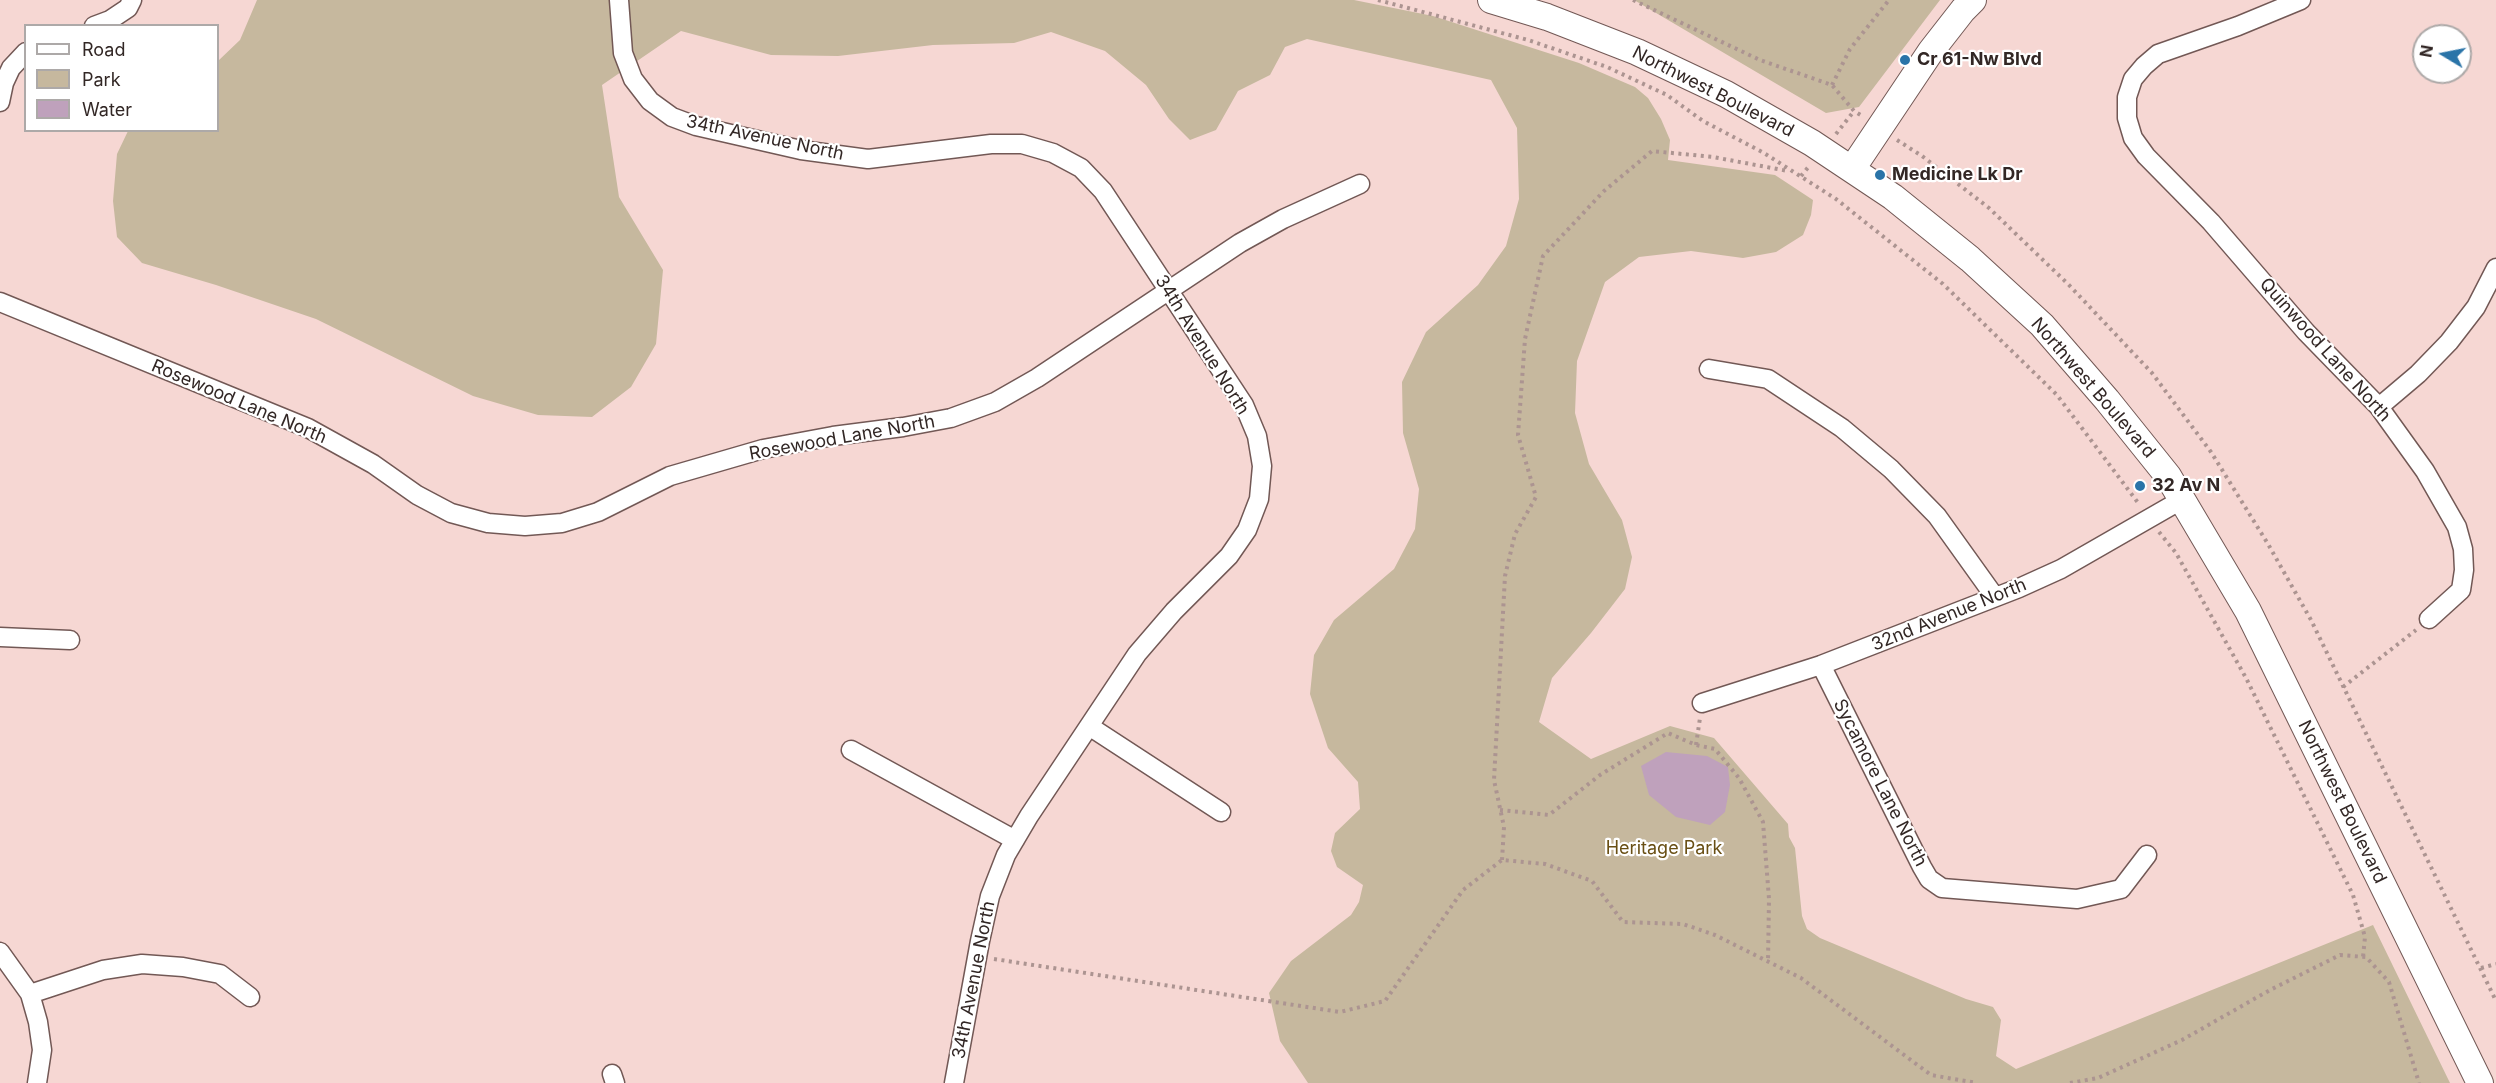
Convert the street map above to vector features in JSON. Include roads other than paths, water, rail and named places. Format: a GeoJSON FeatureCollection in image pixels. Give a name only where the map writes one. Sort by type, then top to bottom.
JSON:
{"type":"FeatureCollection","features":[{"type":"Feature","properties":{"kind":"main road","name":"Northwest Boulevard"},"geometry":{"type":"LineString","coordinates":[[1491,0],[1547,17],[1637,52],[1726,94],[1812,143],[1893,197],[1970,259],[2042,326],[2107,400],[2168,477],[2248,611],[2480,1083]]}},
{"type":"Feature","properties":{"kind":"main road"},"geometry":{"type":"LineString","coordinates":[[1852,169],[1931,51],[1973,0]]}},
{"type":"Feature","properties":{"kind":"street"},"geometry":{"type":"LineString","coordinates":[[99,24],[128,8],[132,0]]}},
{"type":"Feature","properties":{"kind":"street","name":"34th Avenue North"},"geometry":{"type":"LineString","coordinates":[[619,0],[623,53],[633,79],[650,101],[672,117],[696,126],[834,156],[868,159],[991,144],[1022,144],[1053,153],[1081,168],[1103,191],[1244,405],[1257,436],[1262,466],[1259,499],[1247,530],[1229,556],[1174,611],[1137,654],[1006,855],[990,896],[954,1083]]}},
{"type":"Feature","properties":{"kind":"street","name":"Quinwood Lane North"},"geometry":{"type":"LineString","coordinates":[[2301,0],[2238,26],[2158,54],[2133,79],[2127,97],[2127,118],[2133,138],[2146,156],[2211,222],[2306,332],[2379,408],[2425,471],[2457,527],[2463,549],[2464,570],[2461,590],[2429,619]]}},
{"type":"Feature","properties":{"kind":"street"},"geometry":{"type":"LineString","coordinates":[[0,102],[4,82],[11,69],[24,54]]}},
{"type":"Feature","properties":{"kind":"street","name":"Rosewood Lane North"},"geometry":{"type":"LineString","coordinates":[[0,302],[308,428],[373,464],[417,495],[451,513],[488,523],[525,526],[562,524],[598,512],[670,476],[763,449],[951,418],[995,402],[1037,378],[1240,243],[1283,219],[1360,184]]}},
{"type":"Feature","properties":{"kind":"street"},"geometry":{"type":"LineString","coordinates":[[2379,408],[2418,375],[2449,342],[2476,307],[2496,268]]}},
{"type":"Feature","properties":{"kind":"street"},"geometry":{"type":"LineString","coordinates":[[1709,369],[1768,379],[1842,428],[1891,469],[1937,516],[1995,597]]}},
{"type":"Feature","properties":{"kind":"street","name":"32nd Avenue North"},"geometry":{"type":"LineString","coordinates":[[1702,703],[1821,665],[1995,597],[2061,569],[2183,499]]}},
{"type":"Feature","properties":{"kind":"street"},"geometry":{"type":"LineString","coordinates":[[0,637],[70,640]]}},
{"type":"Feature","properties":{"kind":"street","name":"Sycamore Lane North"},"geometry":{"type":"LineString","coordinates":[[1821,665],[1922,867],[1929,879],[1942,888],[2077,899],[2121,889],[2147,855]]}},
{"type":"Feature","properties":{"kind":"street"},"geometry":{"type":"LineString","coordinates":[[1089,726],[1221,812]]}},
{"type":"Feature","properties":{"kind":"street"},"geometry":{"type":"LineString","coordinates":[[851,750],[1015,840]]}},
{"type":"Feature","properties":{"kind":"street"},"geometry":{"type":"LineString","coordinates":[[0,952],[30,994],[38,1022],[42,1050],[38,1083]]}},
{"type":"Feature","properties":{"kind":"street"},"geometry":{"type":"LineString","coordinates":[[30,994],[103,970],[142,964],[183,967],[220,974],[250,997]]}},
{"type":"Feature","properties":{"kind":"water"},"geometry":{"type":"Polygon","coordinates":[[[1666,752],[1707,756],[1728,767],[1730,785],[1725,812],[1710,825],[1676,817],[1649,795],[1641,766],[1666,752]]]}},
{"type":"Feature","properties":{"kind":"place","name":"Cr 61-Nw Blvd"},"geometry":{"type":"Point","coordinates":[1905,60]}},
{"type":"Feature","properties":{"kind":"place","name":"Medicine Lk Dr"},"geometry":{"type":"Point","coordinates":[1880,175]}},
{"type":"Feature","properties":{"kind":"place","name":"32 Av N"},"geometry":{"type":"Point","coordinates":[2140,486]}},
{"type":"Feature","properties":{"kind":"park label","name":"Heritage Park"},"geometry":{"type":"Point","coordinates":[1664,849]}}]}
